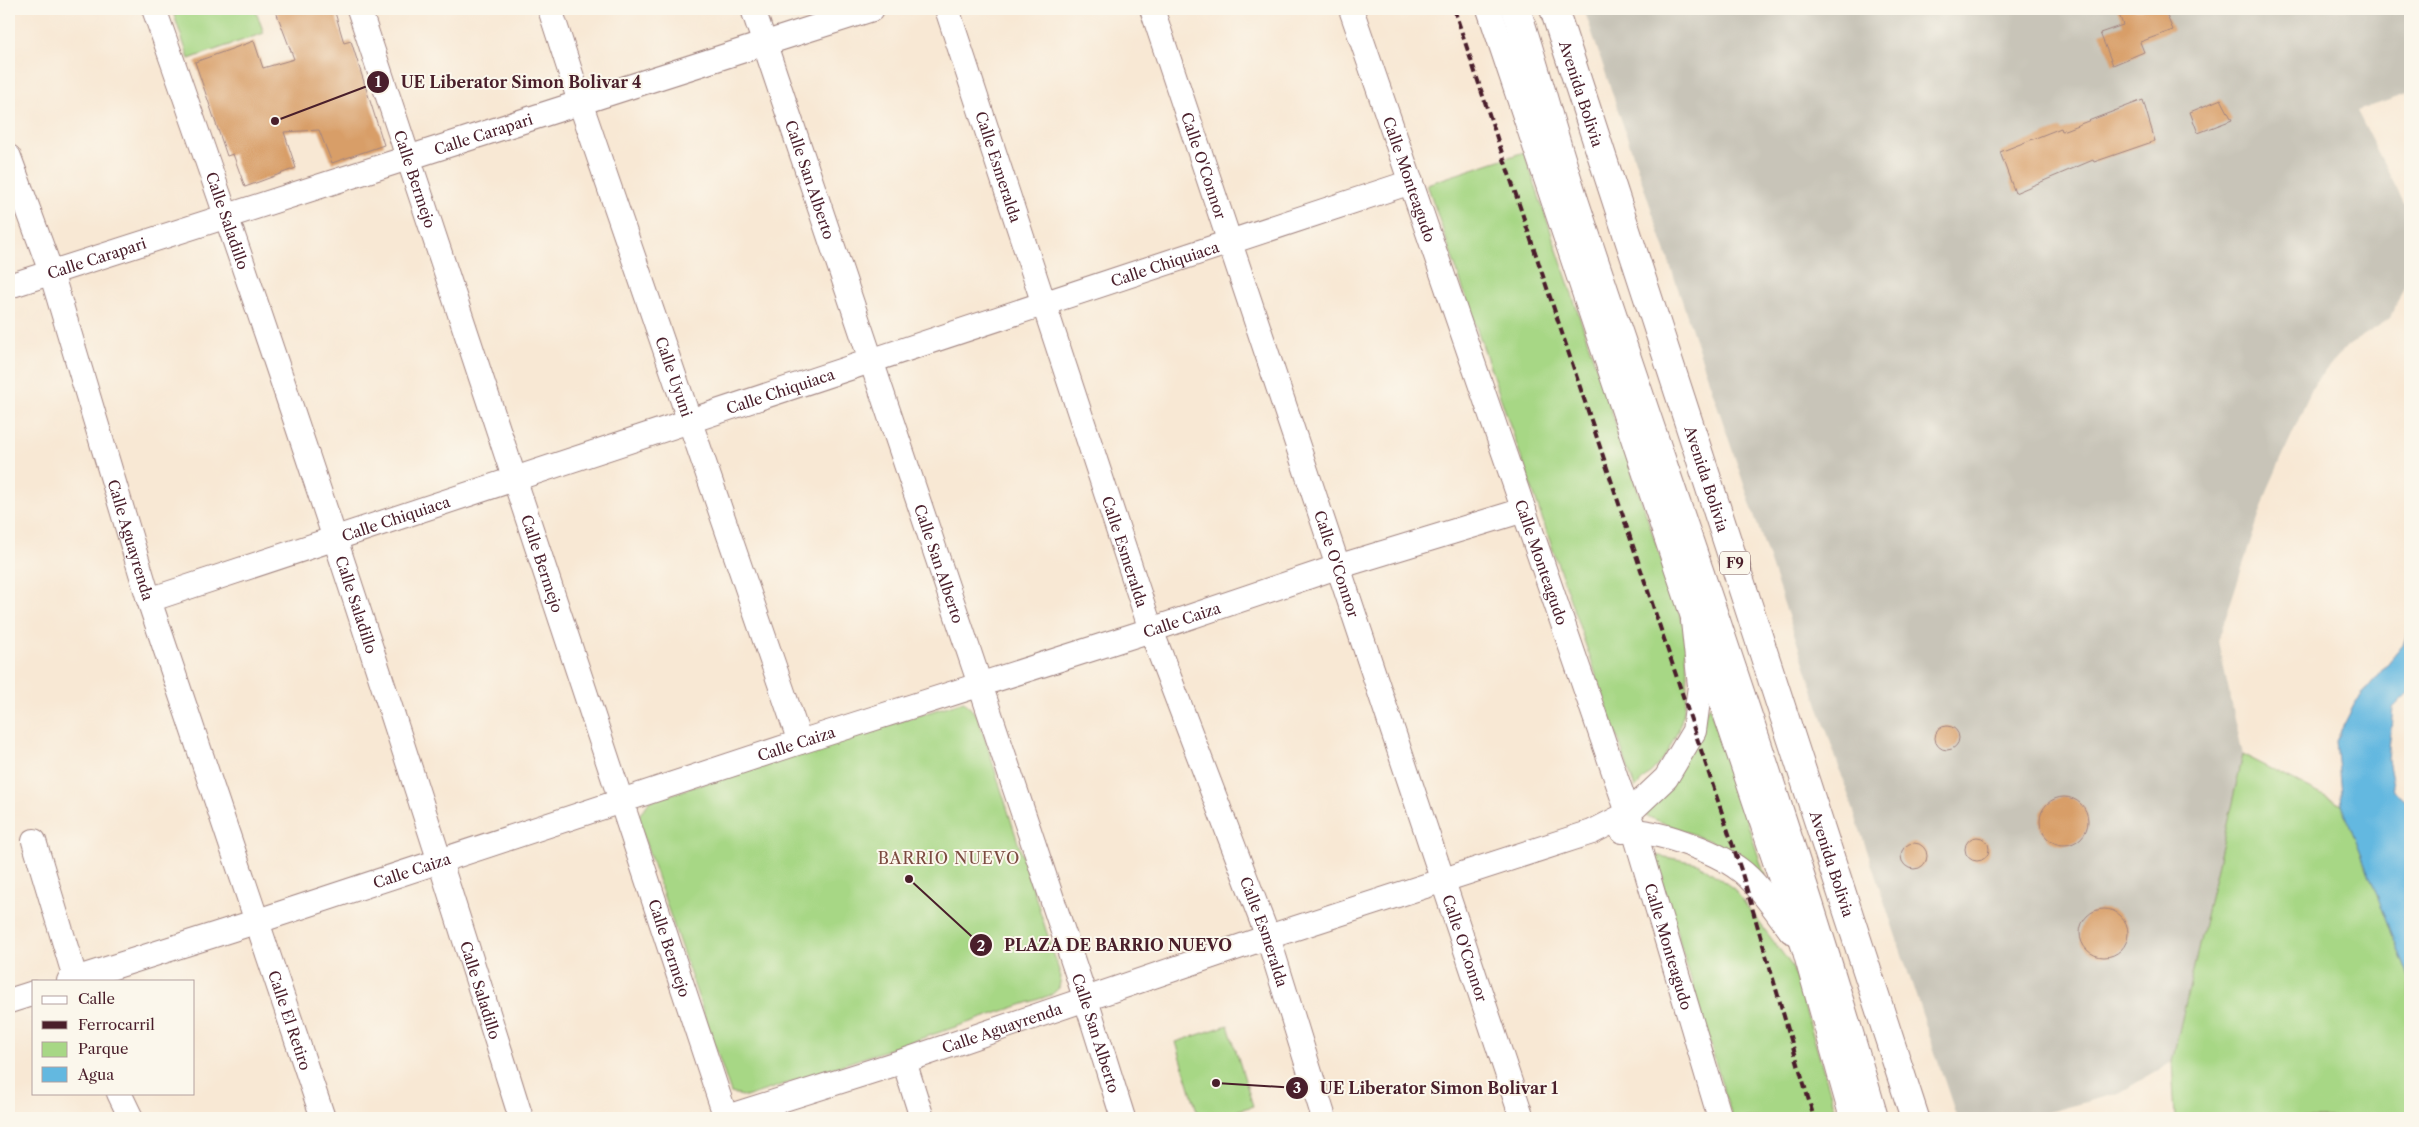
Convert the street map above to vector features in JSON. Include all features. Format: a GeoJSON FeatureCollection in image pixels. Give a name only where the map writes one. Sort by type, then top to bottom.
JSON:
{"type":"FeatureCollection","features":[{"type":"Feature","properties":{"kind":"highway","name":"F9"},"geometry":{"type":"LineString","coordinates":[[1516,9],[1573,197],[1694,551],[1837,991],[1874,1118]]}},
{"type":"Feature","properties":{"kind":"highway","name":"Avenida Bolivia"},"geometry":{"type":"LineString","coordinates":[[1554,9],[1915,1118]]}},
{"type":"Feature","properties":{"kind":"street","name":"Calle Saladillo"},"geometry":{"type":"LineString","coordinates":[[154,9],[227,216],[440,860],[522,1118]]}},
{"type":"Feature","properties":{"kind":"street","name":"Calle Bermejo"},"geometry":{"type":"LineString","coordinates":[[359,9],[725,1118]]}},
{"type":"Feature","properties":{"kind":"street","name":"Calle Uyuni"},"geometry":{"type":"LineString","coordinates":[[550,9],[580,102],[800,742]]}},
{"type":"Feature","properties":{"kind":"street","name":"Calle San Alberto"},"geometry":{"type":"LineString","coordinates":[[753,9],[1086,1000],[1123,1118]]}},
{"type":"Feature","properties":{"kind":"street","name":"Calle Carapari"},"geometry":{"type":"LineString","coordinates":[[9,286],[872,9]]}},
{"type":"Feature","properties":{"kind":"street","name":"Calle Esmeralda"},"geometry":{"type":"LineString","coordinates":[[947,9],[1151,630],[1268,937],[1324,1118]]}},
{"type":"Feature","properties":{"kind":"street","name":"Calle O'Connor"},"geometry":{"type":"LineString","coordinates":[[1152,9],[1522,1118]]}},
{"type":"Feature","properties":{"kind":"street","name":"Calle Monteagudo"},"geometry":{"type":"LineString","coordinates":[[1351,9],[1631,821],[1720,1118]]}},
{"type":"Feature","properties":{"kind":"street"},"geometry":{"type":"LineString","coordinates":[[1489,9],[1804,948],[1852,1118]]}},
{"type":"Feature","properties":{"kind":"street","name":"Calle Aguayrenda"},"geometry":{"type":"LineString","coordinates":[[9,157],[51,272],[149,600],[256,922]]}},
{"type":"Feature","properties":{"kind":"street","name":"Calle Chiquiaca"},"geometry":{"type":"LineString","coordinates":[[149,600],[1411,182]]}},
{"type":"Feature","properties":{"kind":"street","name":"Calle Caiza"},"geometry":{"type":"LineString","coordinates":[[73,980],[256,922],[800,742],[1151,630],[1337,567],[1524,510]]}},
{"type":"Feature","properties":{"kind":"street","name":"Calle Aguayrenda"},"geometry":{"type":"LineString","coordinates":[[725,1118],[904,1061],[1443,879],[1631,821],[1666,778],[1694,731],[1700,686],[1693,621]]}},
{"type":"Feature","properties":{"kind":"street"},"geometry":{"type":"LineString","coordinates":[[1631,821],[1696,846],[1741,870],[1770,904],[1837,991]]}},
{"type":"Feature","properties":{"kind":"street"},"geometry":{"type":"LineString","coordinates":[[34,841],[73,980]]}},
{"type":"Feature","properties":{"kind":"street","name":"Calle El Retiro"},"geometry":{"type":"LineString","coordinates":[[256,922],[323,1118]]}},
{"type":"Feature","properties":{"kind":"street"},"geometry":{"type":"LineString","coordinates":[[9,1001],[32,994]]}},
{"type":"Feature","properties":{"kind":"street"},"geometry":{"type":"LineString","coordinates":[[904,1061],[922,1118]]}},
{"type":"Feature","properties":{"kind":"street"},"geometry":{"type":"LineString","coordinates":[[120,1094],[132,1118]]}},
{"type":"Feature","properties":{"kind":"shaded area"},"geometry":{"type":"Polygon","coordinates":[[[1584,9],[2410,9],[2410,93],[2357,111],[2410,215],[2410,271],[2391,318],[2347,346],[2315,382],[2268,489],[2218,641],[2243,755],[2172,1062],[2119,1093],[2026,1118],[1957,1118],[1584,9]]]}},
{"type":"Feature","properties":{"kind":"green space"},"geometry":{"type":"Polygon","coordinates":[[[172,9],[255,9],[264,33],[189,59],[172,9]]]}},
{"type":"Feature","properties":{"kind":"green space"},"geometry":{"type":"Polygon","coordinates":[[[1524,152],[1684,627],[1687,678],[1684,709],[1680,725],[1664,757],[1635,788],[1427,184],[1524,152]]]}},
{"type":"Feature","properties":{"kind":"green space"},"geometry":{"type":"Polygon","coordinates":[[[964,701],[978,717],[1061,977],[1059,988],[1051,995],[746,1097],[731,1093],[637,818],[650,801],[964,701]]]}},
{"type":"Feature","properties":{"kind":"green space"},"geometry":{"type":"Polygon","coordinates":[[[1709,706],[1765,876],[1720,845],[1641,814],[1709,706]]]}},
{"type":"Feature","properties":{"kind":"green space"},"geometry":{"type":"Polygon","coordinates":[[[2243,755],[2342,805],[2410,980],[2410,1118],[2175,1118],[2172,1062],[2243,755]]]}},
{"type":"Feature","properties":{"kind":"green space"},"geometry":{"type":"Polygon","coordinates":[[[1654,855],[1698,863],[1734,889],[1792,966],[1838,1118],[1732,1118],[1654,855]]]}},
{"type":"Feature","properties":{"kind":"green space"},"geometry":{"type":"Polygon","coordinates":[[[1228,1025],[1253,1106],[1212,1118],[1199,1118],[1176,1042],[1228,1025]]]}},
{"type":"Feature","properties":{"kind":"water"},"geometry":{"type":"Polygon","coordinates":[[[2410,626],[2410,691],[2393,708],[2388,760],[2394,790],[2410,805],[2410,980],[2342,805],[2336,740],[2355,703],[2403,645],[2410,626]]]}},
{"type":"Feature","properties":{"kind":"building"},"geometry":{"type":"Polygon","coordinates":[[[275,9],[334,9],[344,43],[351,41],[384,145],[332,163],[319,130],[284,132],[296,168],[245,187],[233,154],[227,156],[195,62],[254,41],[263,68],[294,59],[275,9]]]}},
{"type":"Feature","properties":{"kind":"building"},"geometry":{"type":"Polygon","coordinates":[[[2117,9],[2164,9],[2173,30],[2140,42],[2144,52],[2113,65],[2100,33],[2123,25],[2117,9]]]}},
{"type":"Feature","properties":{"kind":"building"},"geometry":{"type":"Polygon","coordinates":[[[2221,99],[2232,120],[2198,133],[2190,112],[2221,99]]]}},
{"type":"Feature","properties":{"kind":"building"},"geometry":{"type":"Polygon","coordinates":[[[2143,100],[2155,141],[2094,162],[2093,160],[2015,193],[2000,152],[2061,128],[2062,131],[2143,100]]]}},
{"type":"Feature","properties":{"kind":"building"},"geometry":{"type":"Polygon","coordinates":[[[1942,726],[1952,726],[1959,733],[1959,743],[1952,750],[1942,750],[1935,743],[1935,733],[1942,726]]]}},
{"type":"Feature","properties":{"kind":"building"},"geometry":{"type":"Polygon","coordinates":[[[2064,797],[2073,799],[2081,804],[2086,812],[2088,821],[2086,830],[2081,838],[2073,843],[2064,845],[2055,843],[2047,838],[2042,830],[2040,821],[2042,812],[2047,804],[2055,799],[2064,797]]]}},
{"type":"Feature","properties":{"kind":"building"},"geometry":{"type":"Polygon","coordinates":[[[1972,837],[1982,837],[1989,844],[1989,854],[1982,861],[1972,861],[1965,854],[1965,844],[1972,837]]]}},
{"type":"Feature","properties":{"kind":"building"},"geometry":{"type":"Polygon","coordinates":[[[1914,843],[1923,847],[1927,856],[1923,865],[1914,869],[1905,865],[1901,856],[1905,847],[1914,843]]]}},
{"type":"Feature","properties":{"kind":"building"},"geometry":{"type":"Polygon","coordinates":[[[2104,909],[2113,911],[2121,916],[2126,924],[2128,933],[2126,942],[2121,950],[2113,955],[2104,957],[2095,955],[2087,950],[2082,942],[2080,933],[2082,924],[2087,916],[2095,911],[2104,909]]]}},
{"type":"Feature","properties":{"kind":"railway"},"geometry":{"type":"LineString","coordinates":[[1454,9],[1741,870],[1814,1118]]}},
{"type":"Feature","properties":{"kind":"place","name":"UE Liberator Simon Bolivar 4"},"geometry":{"type":"Point","coordinates":[275,121]}},
{"type":"Feature","properties":{"kind":"place","name":"PLAZA DE BARRIO NUEVO"},"geometry":{"type":"Point","coordinates":[909,879]}},
{"type":"Feature","properties":{"kind":"place","name":"UE Liberator Simon Bolivar 1"},"geometry":{"type":"Point","coordinates":[1216,1083]}},
{"type":"Feature","properties":{"kind":"district","name":"BARRIO NUEVO"},"geometry":{"type":"Point","coordinates":[949,858]}}]}
